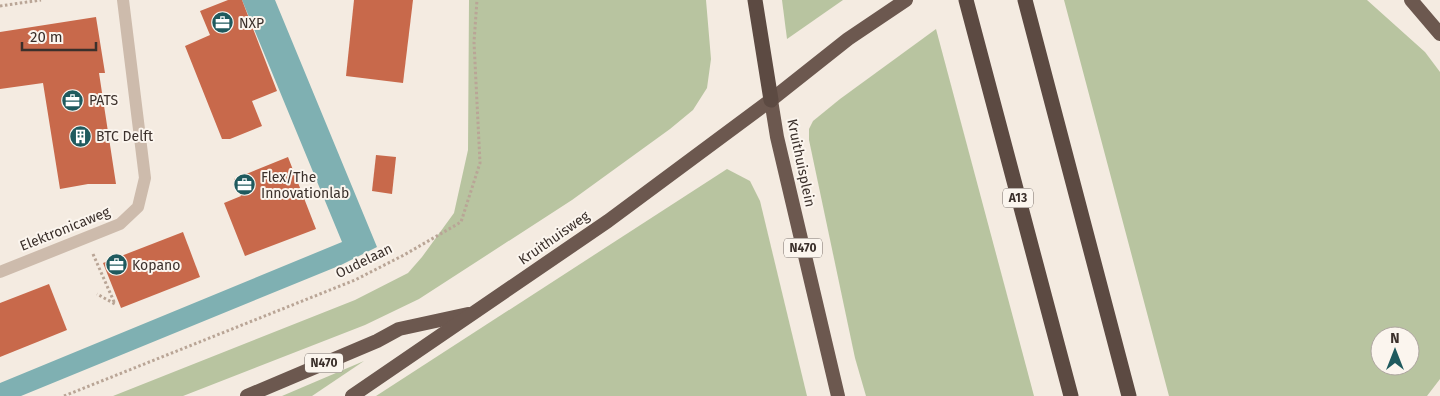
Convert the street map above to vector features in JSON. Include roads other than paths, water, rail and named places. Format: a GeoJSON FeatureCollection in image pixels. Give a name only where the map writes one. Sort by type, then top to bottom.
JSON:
{"type":"FeatureCollection","features":[{"type":"Feature","properties":{"kind":"highway"},"geometry":{"type":"LineString","coordinates":[[755,0],[771,100]]}},
{"type":"Feature","properties":{"kind":"highway","name":"N470"},"geometry":{"type":"LineString","coordinates":[[771,100],[848,39],[906,0]]}},
{"type":"Feature","properties":{"kind":"highway","name":"A13"},"geometry":{"type":"LineString","coordinates":[[966,0],[1071,396]]}},
{"type":"Feature","properties":{"kind":"highway"},"geometry":{"type":"LineString","coordinates":[[1025,0],[1129,396]]}},
{"type":"Feature","properties":{"kind":"highway"},"geometry":{"type":"LineString","coordinates":[[1411,0],[1440,34]]}},
{"type":"Feature","properties":{"kind":"highway","name":"Kruithuisweg"},"geometry":{"type":"LineString","coordinates":[[352,396],[608,221],[771,100]]}},
{"type":"Feature","properties":{"kind":"highway","name":"Kruithuisplein"},"geometry":{"type":"LineString","coordinates":[[771,100],[777,137],[838,396]]}},
{"type":"Feature","properties":{"kind":"highway","name":"N470"},"geometry":{"type":"LineString","coordinates":[[247,396],[378,341],[399,329],[476,312]]}},
{"type":"Feature","properties":{"kind":"street","name":"Elektronicaweg"},"geometry":{"type":"LineString","coordinates":[[0,272],[120,224],[138,207],[145,178],[122,0]]}},
{"type":"Feature","properties":{"kind":"water"},"geometry":{"type":"Polygon","coordinates":[[[242,0],[275,0],[377,247],[341,265],[21,396],[0,396],[0,383],[342,242],[242,0]]]}},
{"type":"Feature","properties":{"kind":"place","name":"NXP"},"geometry":{"type":"Point","coordinates":[223,23]}},
{"type":"Feature","properties":{"kind":"place","name":"PATS"},"geometry":{"type":"Point","coordinates":[73,100]}},
{"type":"Feature","properties":{"kind":"place","name":"BTC Delft"},"geometry":{"type":"Point","coordinates":[80,136]}},
{"type":"Feature","properties":{"kind":"place","name":"Flex/The Innovationlab"},"geometry":{"type":"Point","coordinates":[245,185]}},
{"type":"Feature","properties":{"kind":"place","name":"Kopano"},"geometry":{"type":"Point","coordinates":[116,265]}}]}
